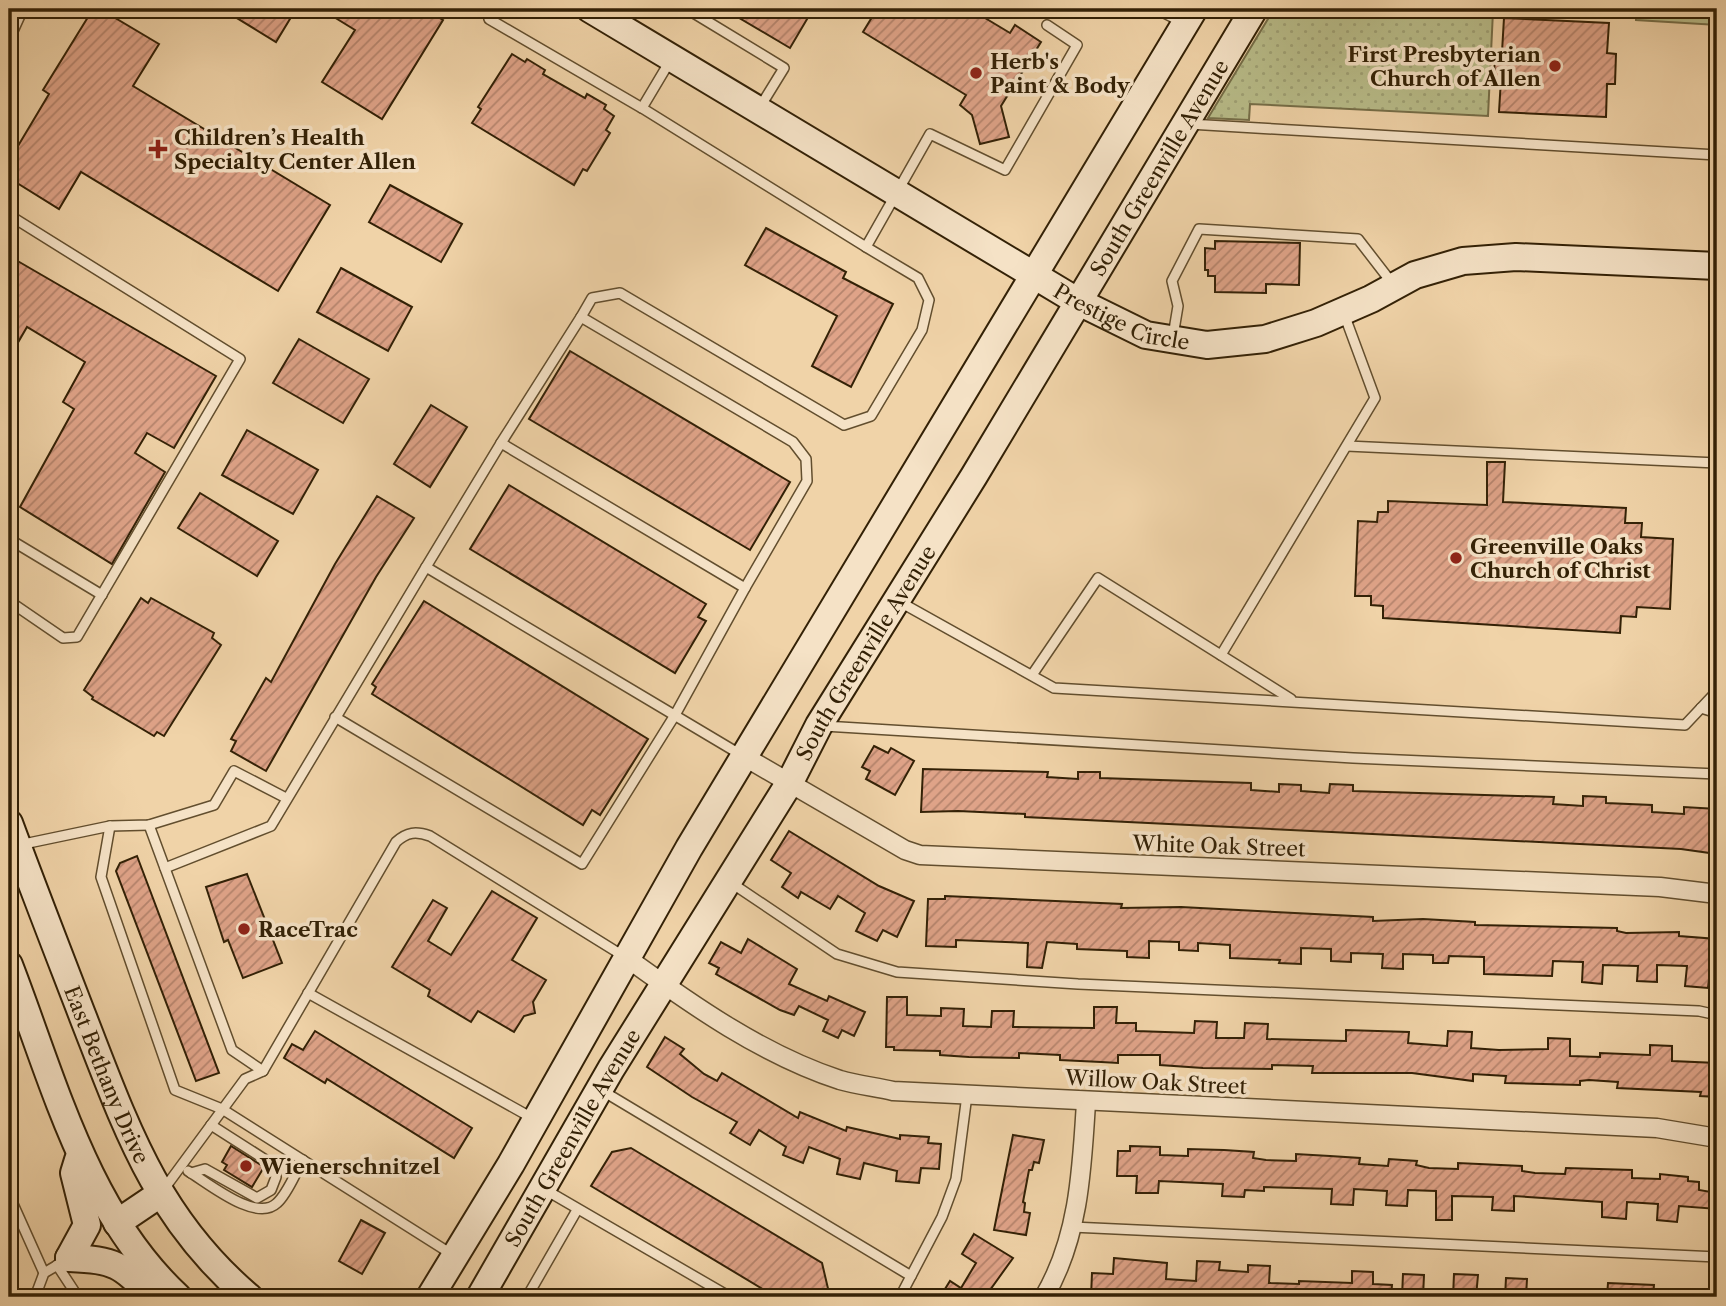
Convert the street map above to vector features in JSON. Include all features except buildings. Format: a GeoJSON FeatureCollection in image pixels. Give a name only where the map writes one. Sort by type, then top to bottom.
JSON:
{"type":"FeatureCollection","features":[{"type":"Feature","properties":{"kind":"main road","name":"South Greenville Avenue"},"geometry":{"type":"LineString","coordinates":[[490,1294],[542,1188],[600,1089],[790,782],[819,725],[897,601],[1254,9]]}},
{"type":"Feature","properties":{"kind":"main road","name":"Prestige Circle"},"geometry":{"type":"LineString","coordinates":[[601,12],[670,60],[894,193],[1077,301],[1146,335],[1207,345],[1265,339],[1343,311],[1438,266],[1492,257],[1717,267]]}},
{"type":"Feature","properties":{"kind":"main road","name":"South Greenville Avenue"},"geometry":{"type":"LineString","coordinates":[[431,1291],[535,1119],[745,757],[1190,16]]}},
{"type":"Feature","properties":{"kind":"main road","name":"East Bethany Drive"},"geometry":{"type":"LineString","coordinates":[[12,839],[126,1128],[160,1194],[212,1264],[249,1297]]}},
{"type":"Feature","properties":{"kind":"main road"},"geometry":{"type":"LineString","coordinates":[[9,965],[81,1152],[117,1223],[131,1247],[178,1297]]}},
{"type":"Feature","properties":{"kind":"main road"},"geometry":{"type":"LineString","coordinates":[[63,1262],[87,1225],[74,1173],[81,1152]]}},
{"type":"Feature","properties":{"kind":"main road"},"geometry":{"type":"LineString","coordinates":[[117,1223],[160,1194]]}},
{"type":"Feature","properties":{"kind":"main road"},"geometry":{"type":"LineString","coordinates":[[63,1262],[101,1259],[117,1264],[153,1297]]}},
{"type":"Feature","properties":{"kind":"street","name":"White Oak Street"},"geometry":{"type":"LineString","coordinates":[[745,757],[905,850],[920,855],[1660,887],[1717,894]]}},
{"type":"Feature","properties":{"kind":"street","name":"Willow Oak Street"},"geometry":{"type":"LineString","coordinates":[[627,958],[665,986],[803,1066],[842,1081],[893,1091],[1657,1128],[1717,1138]]}},
{"type":"Feature","properties":{"kind":"street"},"geometry":{"type":"LineString","coordinates":[[1044,1297],[1057,1274],[1072,1227],[1082,1179],[1086,1102]]}},
{"type":"Feature","properties":{"kind":"lane"},"geometry":{"type":"LineString","coordinates":[[9,40],[23,9]]}},
{"type":"Feature","properties":{"kind":"lane"},"geometry":{"type":"LineString","coordinates":[[165,868],[271,826],[501,443],[592,298],[620,293],[844,425],[872,416],[922,330],[929,300],[918,278],[642,108],[489,19],[495,9]]}},
{"type":"Feature","properties":{"kind":"lane"},"geometry":{"type":"LineString","coordinates":[[687,9],[784,68],[758,111]]}},
{"type":"Feature","properties":{"kind":"lane"},"geometry":{"type":"LineString","coordinates":[[1156,9],[1190,16]]}},
{"type":"Feature","properties":{"kind":"lane"},"geometry":{"type":"LineString","coordinates":[[866,247],[894,193],[930,134],[1005,170],[1077,45],[1047,25]]}},
{"type":"Feature","properties":{"kind":"lane"},"geometry":{"type":"LineString","coordinates":[[642,108],[670,60]]}},
{"type":"Feature","properties":{"kind":"lane"},"geometry":{"type":"LineString","coordinates":[[1184,124],[1717,155]]}},
{"type":"Feature","properties":{"kind":"lane"},"geometry":{"type":"LineString","coordinates":[[9,215],[240,359],[77,637],[63,638],[9,601]]}},
{"type":"Feature","properties":{"kind":"lane"},"geometry":{"type":"LineString","coordinates":[[1172,339],[1178,306],[1172,281],[1199,229],[1358,239],[1395,287]]}},
{"type":"Feature","properties":{"kind":"lane"},"geometry":{"type":"LineString","coordinates":[[1221,655],[1376,398],[1343,311]]}},
{"type":"Feature","properties":{"kind":"lane"},"geometry":{"type":"LineString","coordinates":[[335,717],[582,864],[675,715],[807,481],[806,459],[793,442],[580,317]]}},
{"type":"Feature","properties":{"kind":"lane"},"geometry":{"type":"LineString","coordinates":[[501,443],[745,588]]}},
{"type":"Feature","properties":{"kind":"lane"},"geometry":{"type":"LineString","coordinates":[[1347,446],[1717,463]]}},
{"type":"Feature","properties":{"kind":"lane"},"geometry":{"type":"LineString","coordinates":[[9,539],[102,595]]}},
{"type":"Feature","properties":{"kind":"lane"},"geometry":{"type":"LineString","coordinates":[[426,567],[745,757]]}},
{"type":"Feature","properties":{"kind":"lane"},"geometry":{"type":"LineString","coordinates":[[1032,675],[1098,578],[1294,701]]}},
{"type":"Feature","properties":{"kind":"lane"},"geometry":{"type":"LineString","coordinates":[[897,601],[1054,688],[1685,725],[1717,691]]}},
{"type":"Feature","properties":{"kind":"lane"},"geometry":{"type":"LineString","coordinates":[[1701,708],[1717,713]]}},
{"type":"Feature","properties":{"kind":"lane"},"geometry":{"type":"LineString","coordinates":[[819,725],[1353,758],[1717,775]]}},
{"type":"Feature","properties":{"kind":"lane"},"geometry":{"type":"LineString","coordinates":[[12,839],[110,826],[149,825],[214,805],[234,771],[286,799]]}},
{"type":"Feature","properties":{"kind":"lane"},"geometry":{"type":"LineString","coordinates":[[149,825],[232,1051],[262,1071]]}},
{"type":"Feature","properties":{"kind":"lane"},"geometry":{"type":"LineString","coordinates":[[110,826],[101,877],[175,1090],[222,1109],[454,1256]]}},
{"type":"Feature","properties":{"kind":"lane"},"geometry":{"type":"LineString","coordinates":[[160,1194],[245,1079],[262,1071],[396,842],[404,835],[419,832],[627,958]]}},
{"type":"Feature","properties":{"kind":"lane"},"geometry":{"type":"LineString","coordinates":[[729,881],[837,954],[897,972],[1078,984],[1699,1011],[1717,1015]]}},
{"type":"Feature","properties":{"kind":"lane"},"geometry":{"type":"LineString","coordinates":[[308,993],[535,1119]]}},
{"type":"Feature","properties":{"kind":"lane"},"geometry":{"type":"LineString","coordinates":[[600,1089],[911,1276]]}},
{"type":"Feature","properties":{"kind":"lane"},"geometry":{"type":"LineString","coordinates":[[900,1297],[942,1217],[956,1179],[967,1095]]}},
{"type":"Feature","properties":{"kind":"lane"},"geometry":{"type":"LineString","coordinates":[[191,1173],[205,1169],[257,1198],[271,1190],[276,1177],[272,1164],[211,1125]]}},
{"type":"Feature","properties":{"kind":"lane"},"geometry":{"type":"LineString","coordinates":[[181,1166],[254,1209],[269,1209],[278,1202],[303,1160]]}},
{"type":"Feature","properties":{"kind":"lane"},"geometry":{"type":"LineString","coordinates":[[542,1188],[730,1297]]}},
{"type":"Feature","properties":{"kind":"lane"},"geometry":{"type":"LineString","coordinates":[[9,1195],[44,1273]]}},
{"type":"Feature","properties":{"kind":"lane"},"geometry":{"type":"LineString","coordinates":[[527,1297],[577,1210]]}},
{"type":"Feature","properties":{"kind":"lane"},"geometry":{"type":"LineString","coordinates":[[1072,1227],[1717,1257]]}},
{"type":"Feature","properties":{"kind":"lane"},"geometry":{"type":"LineString","coordinates":[[35,1297],[44,1273],[63,1262],[79,1297]]}},
{"type":"Feature","properties":{"kind":"green space"},"geometry":{"type":"Polygon","coordinates":[[[1274,9],[1539,9],[1539,13],[1493,11],[1488,116],[1250,104],[1249,120],[1208,118],[1274,9]]]}},
{"type":"Feature","properties":{"kind":"green space"},"geometry":{"type":"Polygon","coordinates":[[[1636,9],[1717,9],[1717,25],[1636,20],[1636,9]]]}},
{"type":"Feature","properties":{"kind":"place","name":"First Presbyterian Church of Allen"},"geometry":{"type":"Point","coordinates":[1555,66]}},
{"type":"Feature","properties":{"kind":"place","name":"Herb's Paint & Body"},"geometry":{"type":"Point","coordinates":[976,73]}},
{"type":"Feature","properties":{"kind":"place","name":"Children’s Health Specialty Center Allen"},"geometry":{"type":"Point","coordinates":[158,149]}},
{"type":"Feature","properties":{"kind":"place","name":"Greenville Oaks Church of Christ"},"geometry":{"type":"Point","coordinates":[1456,558]}},
{"type":"Feature","properties":{"kind":"place","name":"RaceTrac"},"geometry":{"type":"Point","coordinates":[244,929]}},
{"type":"Feature","properties":{"kind":"place","name":"Wienerschnitzel"},"geometry":{"type":"Point","coordinates":[246,1166]}}]}
